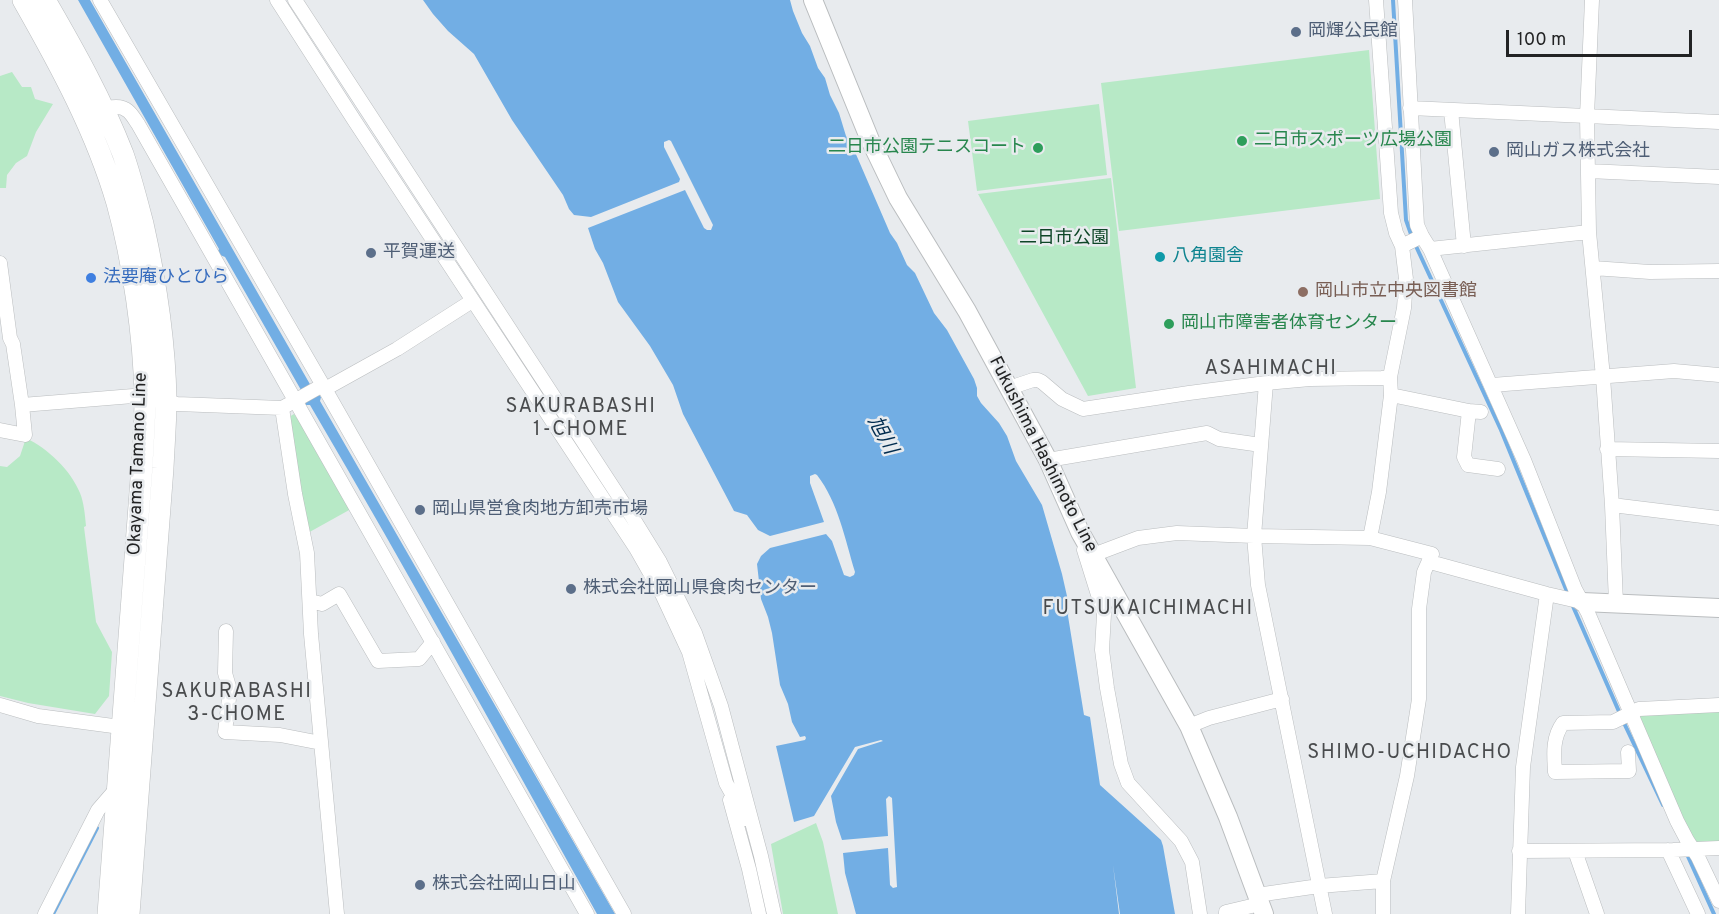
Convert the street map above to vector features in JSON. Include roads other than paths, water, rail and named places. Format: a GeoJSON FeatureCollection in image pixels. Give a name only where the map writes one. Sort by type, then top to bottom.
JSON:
{"type":"FeatureCollection","features":[{"type":"Feature","properties":{"kind":"main road","name":"Okayama Tamano Line"},"geometry":{"type":"LineString","coordinates":[[23,0],[46,42],[124,157],[149,252],[159,303],[164,356],[166,402],[163,468],[132,729],[117,788],[108,914]]}},
{"type":"Feature","properties":{"kind":"main road","name":"Okayama Tamano Line"},"geometry":{"type":"LineString","coordinates":[[45,0],[75,52],[94,112],[117,203],[136,301],[145,398],[132,729],[129,914]]}},
{"type":"Feature","properties":{"kind":"main road","name":"Fukushima Hashimoto Line"},"geometry":{"type":"LineString","coordinates":[[813,0],[870,140],[898,198],[967,311],[1048,460],[1080,532],[1189,726],[1228,817],[1260,904]]}},
{"type":"Feature","properties":{"kind":"main road"},"geometry":{"type":"LineString","coordinates":[[1575,600],[1719,608]]}},
{"type":"Feature","properties":{"kind":"street"},"geometry":{"type":"LineString","coordinates":[[100,0],[624,914]]}},
{"type":"Feature","properties":{"kind":"street"},"geometry":{"type":"LineString","coordinates":[[277,0],[637,550],[662,594],[689,652],[749,869],[759,914]]}},
{"type":"Feature","properties":{"kind":"street"},"geometry":{"type":"LineString","coordinates":[[295,0],[660,562],[695,633],[721,706],[757,839],[774,914]]}},
{"type":"Feature","properties":{"kind":"street"},"geometry":{"type":"LineString","coordinates":[[1376,0],[1391,213],[1396,233],[1430,249],[1589,232]]}},
{"type":"Feature","properties":{"kind":"street"},"geometry":{"type":"LineString","coordinates":[[1370,538],[1379,492],[1391,394],[1390,377],[1404,308],[1406,279],[1413,240],[1418,225],[1405,0]]}},
{"type":"Feature","properties":{"kind":"street"},"geometry":{"type":"LineString","coordinates":[[1592,0],[1587,116],[1589,232],[1603,377],[1616,603]]}},
{"type":"Feature","properties":{"kind":"street"},"geometry":{"type":"LineString","coordinates":[[94,112],[119,107],[128,111],[138,124],[299,398],[433,642],[588,914]]}},
{"type":"Feature","properties":{"kind":"street"},"geometry":{"type":"LineString","coordinates":[[1410,108],[1719,122]]}},
{"type":"Feature","properties":{"kind":"street"},"geometry":{"type":"LineString","coordinates":[[1451,110],[1464,246]]}},
{"type":"Feature","properties":{"kind":"street"},"geometry":{"type":"LineString","coordinates":[[1588,171],[1719,177]]}},
{"type":"Feature","properties":{"kind":"street"},"geometry":{"type":"LineString","coordinates":[[1430,249],[1524,460],[1575,589],[1575,600],[1626,716],[1719,901]]}},
{"type":"Feature","properties":{"kind":"street"},"geometry":{"type":"LineString","coordinates":[[0,263],[25,435],[0,430]]}},
{"type":"Feature","properties":{"kind":"street"},"geometry":{"type":"LineString","coordinates":[[1593,268],[1650,273],[1719,271]]}},
{"type":"Feature","properties":{"kind":"street"},"geometry":{"type":"LineString","coordinates":[[22,405],[133,396],[166,402],[282,408],[397,349],[472,301]]}},
{"type":"Feature","properties":{"kind":"street"},"geometry":{"type":"LineString","coordinates":[[1492,384],[1603,377],[1641,372],[1674,371],[1719,375]]}},
{"type":"Feature","properties":{"kind":"street"},"geometry":{"type":"LineString","coordinates":[[1009,388],[1038,380],[1062,399],[1083,410],[1266,383],[1310,379],[1390,377]]}},
{"type":"Feature","properties":{"kind":"street"},"geometry":{"type":"LineString","coordinates":[[1266,383],[1254,536],[1258,585],[1325,914]]}},
{"type":"Feature","properties":{"kind":"street"},"geometry":{"type":"LineString","coordinates":[[1391,394],[1475,411],[1464,457],[1468,465],[1498,469]]}},
{"type":"Feature","properties":{"kind":"street"},"geometry":{"type":"LineString","coordinates":[[282,408],[295,494],[307,553],[337,914]]}},
{"type":"Feature","properties":{"kind":"street"},"geometry":{"type":"LineString","coordinates":[[1048,460],[1207,433],[1219,439],[1261,445]]}},
{"type":"Feature","properties":{"kind":"street"},"geometry":{"type":"LineString","coordinates":[[1607,449],[1719,451]]}},
{"type":"Feature","properties":{"kind":"street"},"geometry":{"type":"LineString","coordinates":[[1612,505],[1719,518]]}},
{"type":"Feature","properties":{"kind":"street"},"geometry":{"type":"LineString","coordinates":[[1080,532],[1104,614],[1102,650],[1120,764],[1128,783],[1181,841],[1192,862],[1200,914]]}},
{"type":"Feature","properties":{"kind":"street"},"geometry":{"type":"LineString","coordinates":[[1093,555],[1138,538],[1177,533],[1370,538],[1432,554],[1424,572],[1419,609],[1419,699],[1407,776],[1383,881],[1383,914]]}},
{"type":"Feature","properties":{"kind":"street"},"geometry":{"type":"LineString","coordinates":[[1430,562],[1575,600]]}},
{"type":"Feature","properties":{"kind":"street"},"geometry":{"type":"LineString","coordinates":[[310,602],[322,604],[339,594],[378,661],[419,659],[433,642]]}},
{"type":"Feature","properties":{"kind":"street"},"geometry":{"type":"LineString","coordinates":[[1518,914],[1523,767],[1547,594]]}},
{"type":"Feature","properties":{"kind":"street"},"geometry":{"type":"LineString","coordinates":[[226,631],[225,673],[230,690],[225,732],[280,735],[321,743]]}},
{"type":"Feature","properties":{"kind":"street"},"geometry":{"type":"LineString","coordinates":[[1189,726],[1209,718],[1282,699]]}},
{"type":"Feature","properties":{"kind":"street"},"geometry":{"type":"LineString","coordinates":[[0,705],[38,716],[132,729]]}},
{"type":"Feature","properties":{"kind":"street"},"geometry":{"type":"LineString","coordinates":[[1628,752],[1629,771],[1555,772],[1554,746],[1563,723],[1612,722],[1639,709],[1719,705]]}},
{"type":"Feature","properties":{"kind":"street"},"geometry":{"type":"LineString","coordinates":[[726,783],[757,839]]}},
{"type":"Feature","properties":{"kind":"street"},"geometry":{"type":"LineString","coordinates":[[45,914],[98,810],[117,788]]}},
{"type":"Feature","properties":{"kind":"street"},"geometry":{"type":"LineString","coordinates":[[1519,850],[1719,848]]}},
{"type":"Feature","properties":{"kind":"street"},"geometry":{"type":"LineString","coordinates":[[1671,850],[1698,914]]}},
{"type":"Feature","properties":{"kind":"street"},"geometry":{"type":"LineString","coordinates":[[1575,851],[1597,914]]}},
{"type":"Feature","properties":{"kind":"street"},"geometry":{"type":"LineString","coordinates":[[1226,914],[1226,912],[1319,886],[1383,881]]}},
{"type":"Feature","properties":{"kind":"water"},"geometry":{"type":"Polygon","coordinates":[[[78,0],[90,0],[311,386],[321,397],[320,401],[615,914],[597,914],[383,532],[310,405],[306,405],[301,390],[225,257],[220,255],[219,249],[78,0]]]}},
{"type":"Feature","properties":{"kind":"water","name":"旭川"},"geometry":{"type":"Polygon","coordinates":[[[423,0],[790,0],[802,33],[825,78],[846,136],[890,233],[974,379],[977,396],[1007,436],[1016,461],[1042,505],[1069,605],[1068,616],[1084,715],[1090,717],[1100,785],[1161,840],[1175,914],[1120,914],[1113,865],[1119,914],[856,914],[845,873],[843,853],[888,848],[890,885],[893,888],[897,887],[892,798],[889,796],[886,799],[888,836],[842,840],[831,796],[858,749],[883,741],[855,747],[814,816],[794,822],[776,746],[806,738],[805,736],[800,737],[792,722],[780,685],[772,633],[761,599],[757,564],[761,556],[770,548],[826,534],[832,541],[844,575],[850,577],[854,575],[836,509],[815,474],[810,476],[810,483],[824,522],[770,536],[758,530],[747,515],[734,511],[683,414],[673,385],[650,346],[618,302],[588,228],[685,190],[704,228],[711,230],[713,225],[669,140],[664,142],[664,147],[680,179],[679,182],[591,217],[574,215],[512,120],[474,54],[448,31],[423,0]]]}},
{"type":"Feature","properties":{"kind":"waterway"},"geometry":{"type":"LineString","coordinates":[[1393,0],[1406,220],[1412,237]]}},
{"type":"Feature","properties":{"kind":"waterway"},"geometry":{"type":"LineString","coordinates":[[1415,244],[1501,430],[1568,594]]}},
{"type":"Feature","properties":{"kind":"waterway"},"geometry":{"type":"LineString","coordinates":[[1572,604],[1663,805]]}},
{"type":"Feature","properties":{"kind":"waterway"},"geometry":{"type":"LineString","coordinates":[[53,914],[97,828]]}},
{"type":"Feature","properties":{"kind":"waterway"},"geometry":{"type":"LineString","coordinates":[[1686,852],[1714,914]]}},
{"type":"Feature","properties":{"kind":"place","name":"岡輝公民館"},"geometry":{"type":"Point","coordinates":[1296,32]}},
{"type":"Feature","properties":{"kind":"place","name":"二日市スポーツ広場公園"},"geometry":{"type":"Point","coordinates":[1242,141]}},
{"type":"Feature","properties":{"kind":"place","name":"二日市公園テニスコート"},"geometry":{"type":"Point","coordinates":[1038,148]}},
{"type":"Feature","properties":{"kind":"place","name":"岡山ガス株式会社"},"geometry":{"type":"Point","coordinates":[1494,152]}},
{"type":"Feature","properties":{"kind":"place","name":"平賀運送"},"geometry":{"type":"Point","coordinates":[371,253]}},
{"type":"Feature","properties":{"kind":"place","name":"八角園舎"},"geometry":{"type":"Point","coordinates":[1160,257]}},
{"type":"Feature","properties":{"kind":"place","name":"法要庵ひとひら"},"geometry":{"type":"Point","coordinates":[91,278]}},
{"type":"Feature","properties":{"kind":"place","name":"岡山市立中央図書館"},"geometry":{"type":"Point","coordinates":[1303,292]}},
{"type":"Feature","properties":{"kind":"place","name":"岡山市障害者体育センター"},"geometry":{"type":"Point","coordinates":[1169,324]}},
{"type":"Feature","properties":{"kind":"place","name":"岡山県営食肉地方卸売市場"},"geometry":{"type":"Point","coordinates":[420,510]}},
{"type":"Feature","properties":{"kind":"place","name":"株式会社岡山県食肉センター"},"geometry":{"type":"Point","coordinates":[571,589]}},
{"type":"Feature","properties":{"kind":"place","name":"株式会社岡山日山"},"geometry":{"type":"Point","coordinates":[420,885]}},
{"type":"Feature","properties":{"kind":"district","name":"ASAHIMACHI"},"geometry":{"type":"Point","coordinates":[1271,370]}},
{"type":"Feature","properties":{"kind":"district","name":"SAKURABASHI 1-CHOME"},"geometry":{"type":"Point","coordinates":[581,420]}},
{"type":"Feature","properties":{"kind":"district","name":"FUTSUKAICHIMACHI"},"geometry":{"type":"Point","coordinates":[1148,610]}},
{"type":"Feature","properties":{"kind":"district","name":"SAKURABASHI 3-CHOME"},"geometry":{"type":"Point","coordinates":[237,704]}},
{"type":"Feature","properties":{"kind":"district","name":"SHIMO-UCHIDACHO"},"geometry":{"type":"Point","coordinates":[1410,754]}},
{"type":"Feature","properties":{"kind":"park label","name":"二日市公園"},"geometry":{"type":"Point","coordinates":[1064,239]}}]}
